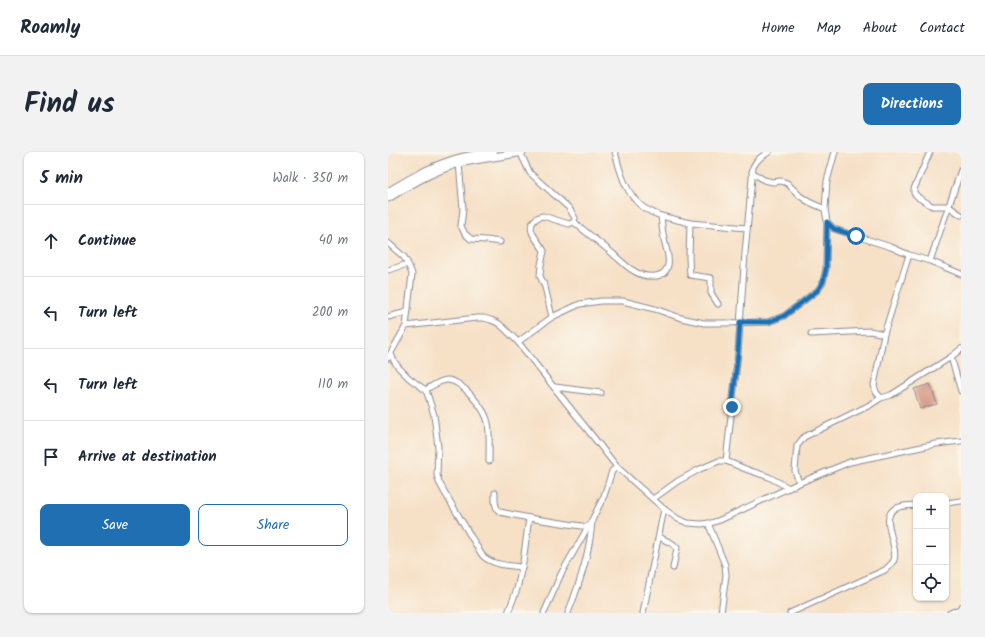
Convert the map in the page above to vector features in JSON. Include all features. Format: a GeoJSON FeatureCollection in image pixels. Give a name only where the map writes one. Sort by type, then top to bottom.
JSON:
{"type":"FeatureCollection","features":[{"type":"Feature","properties":{"kind":"main road"},"geometry":{"type":"LineString","coordinates":[[388,192],[413,177],[449,161],[462,157],[493,152]]}},
{"type":"Feature","properties":{"kind":"main road"},"geometry":{"type":"LineString","coordinates":[[388,198],[421,179],[460,163],[516,153]]}},
{"type":"Feature","properties":{"kind":"street"},"geometry":{"type":"LineString","coordinates":[[615,152],[629,192],[644,208],[661,216],[690,223],[747,228]]}},
{"type":"Feature","properties":{"kind":"street"},"geometry":{"type":"LineString","coordinates":[[726,461],[738,353],[752,172],[757,160],[769,152]]}},
{"type":"Feature","properties":{"kind":"street"},"geometry":{"type":"LineString","coordinates":[[518,342],[552,317],[580,304],[601,301],[624,301],[681,318],[704,323],[768,322],[784,316],[818,290],[823,282],[826,269],[827,222],[825,209],[827,181],[835,152]]}},
{"type":"Feature","properties":{"kind":"street"},"geometry":{"type":"LineString","coordinates":[[930,152],[914,189],[914,193],[921,200],[932,206],[948,206],[961,214]]}},
{"type":"Feature","properties":{"kind":"street"},"geometry":{"type":"LineString","coordinates":[[516,153],[530,173],[569,208],[575,218],[574,222]]}},
{"type":"Feature","properties":{"kind":"street"},"geometry":{"type":"LineString","coordinates":[[460,163],[463,209],[461,226],[465,234],[472,239],[500,242]]}},
{"type":"Feature","properties":{"kind":"street"},"geometry":{"type":"LineString","coordinates":[[930,261],[961,170]]}},
{"type":"Feature","properties":{"kind":"street"},"geometry":{"type":"LineString","coordinates":[[752,172],[764,180],[773,182],[781,181],[787,183],[800,196],[825,209]]}},
{"type":"Feature","properties":{"kind":"street"},"geometry":{"type":"LineString","coordinates":[[552,317],[545,288],[540,276],[544,251],[532,232],[531,226],[535,218],[543,216],[569,224],[574,222]]}},
{"type":"Feature","properties":{"kind":"street"},"geometry":{"type":"LineString","coordinates":[[574,222],[632,270],[641,274],[654,276],[663,273],[668,265],[661,216]]}},
{"type":"Feature","properties":{"kind":"street"},"geometry":{"type":"LineString","coordinates":[[827,222],[834,229],[891,247],[961,274]]}},
{"type":"Feature","properties":{"kind":"street"},"geometry":{"type":"LineString","coordinates":[[690,223],[690,275],[711,278],[711,293],[718,304]]}},
{"type":"Feature","properties":{"kind":"street"},"geometry":{"type":"LineString","coordinates":[[388,243],[404,257],[412,274],[406,326],[389,356],[409,378],[425,390],[430,399],[434,415],[438,447],[437,475],[439,482],[484,557],[495,563],[522,566]]}},
{"type":"Feature","properties":{"kind":"street"},"geometry":{"type":"LineString","coordinates":[[881,398],[876,392],[874,386],[884,334],[909,255]]}},
{"type":"Feature","properties":{"kind":"street"},"geometry":{"type":"LineString","coordinates":[[388,270],[408,264]]}},
{"type":"Feature","properties":{"kind":"street"},"geometry":{"type":"LineString","coordinates":[[388,317],[407,312]]}},
{"type":"Feature","properties":{"kind":"street"},"geometry":{"type":"LineString","coordinates":[[406,326],[477,318],[484,318],[498,323],[518,342],[618,467],[664,509],[678,519],[688,523],[701,524],[720,520],[799,483],[850,462],[936,444],[961,442]]}},
{"type":"Feature","properties":{"kind":"street"},"geometry":{"type":"LineString","coordinates":[[811,334],[870,331],[884,334]]}},
{"type":"Feature","properties":{"kind":"street"},"geometry":{"type":"LineString","coordinates":[[799,483],[795,471],[797,446],[804,438],[870,406],[881,398],[891,396],[961,349]]}},
{"type":"Feature","properties":{"kind":"street"},"geometry":{"type":"LineString","coordinates":[[951,357],[960,386]]}},
{"type":"Feature","properties":{"kind":"street"},"geometry":{"type":"LineString","coordinates":[[425,390],[445,380],[449,380],[467,391],[479,404],[485,413],[488,422],[489,461]]}},
{"type":"Feature","properties":{"kind":"street"},"geometry":{"type":"LineString","coordinates":[[555,387],[601,393]]}},
{"type":"Feature","properties":{"kind":"street"},"geometry":{"type":"LineString","coordinates":[[653,499],[678,481],[719,461],[726,461],[748,470],[769,476],[789,488]]}},
{"type":"Feature","properties":{"kind":"street"},"geometry":{"type":"LineString","coordinates":[[544,613],[561,574],[604,496],[612,471],[618,467]]}},
{"type":"Feature","properties":{"kind":"street"},"geometry":{"type":"LineString","coordinates":[[495,493],[495,504],[500,512],[588,527]]}},
{"type":"Feature","properties":{"kind":"street"},"geometry":{"type":"LineString","coordinates":[[949,503],[961,501]]}},
{"type":"Feature","properties":{"kind":"street"},"geometry":{"type":"LineString","coordinates":[[790,613],[885,570],[891,565],[894,560],[895,553],[888,522],[889,515],[895,508],[913,505]]}},
{"type":"Feature","properties":{"kind":"street"},"geometry":{"type":"LineString","coordinates":[[643,613],[664,509]]}},
{"type":"Feature","properties":{"kind":"street"},"geometry":{"type":"LineString","coordinates":[[508,613],[517,589],[530,518]]}},
{"type":"Feature","properties":{"kind":"street"},"geometry":{"type":"LineString","coordinates":[[568,613],[583,574],[591,537],[592,520]]}},
{"type":"Feature","properties":{"kind":"street"},"geometry":{"type":"LineString","coordinates":[[708,523],[725,564],[726,575],[721,613]]}},
{"type":"Feature","properties":{"kind":"street"},"geometry":{"type":"LineString","coordinates":[[659,537],[673,544],[677,548],[673,568]]}},
{"type":"Feature","properties":{"kind":"street"},"geometry":{"type":"LineString","coordinates":[[950,613],[960,608]]}},
{"type":"Feature","properties":{"kind":"building"},"geometry":{"type":"Polygon","coordinates":[[[930,384],[937,404],[920,409],[914,389],[930,384]]]}},
{"type":"Feature","properties":{"kind":"route"},"geometry":{"type":"LineString","coordinates":[[732,407],[740,322],[768,322],[784,316],[818,290],[823,282],[826,269],[827,222],[834,229],[856,236]]}}]}
